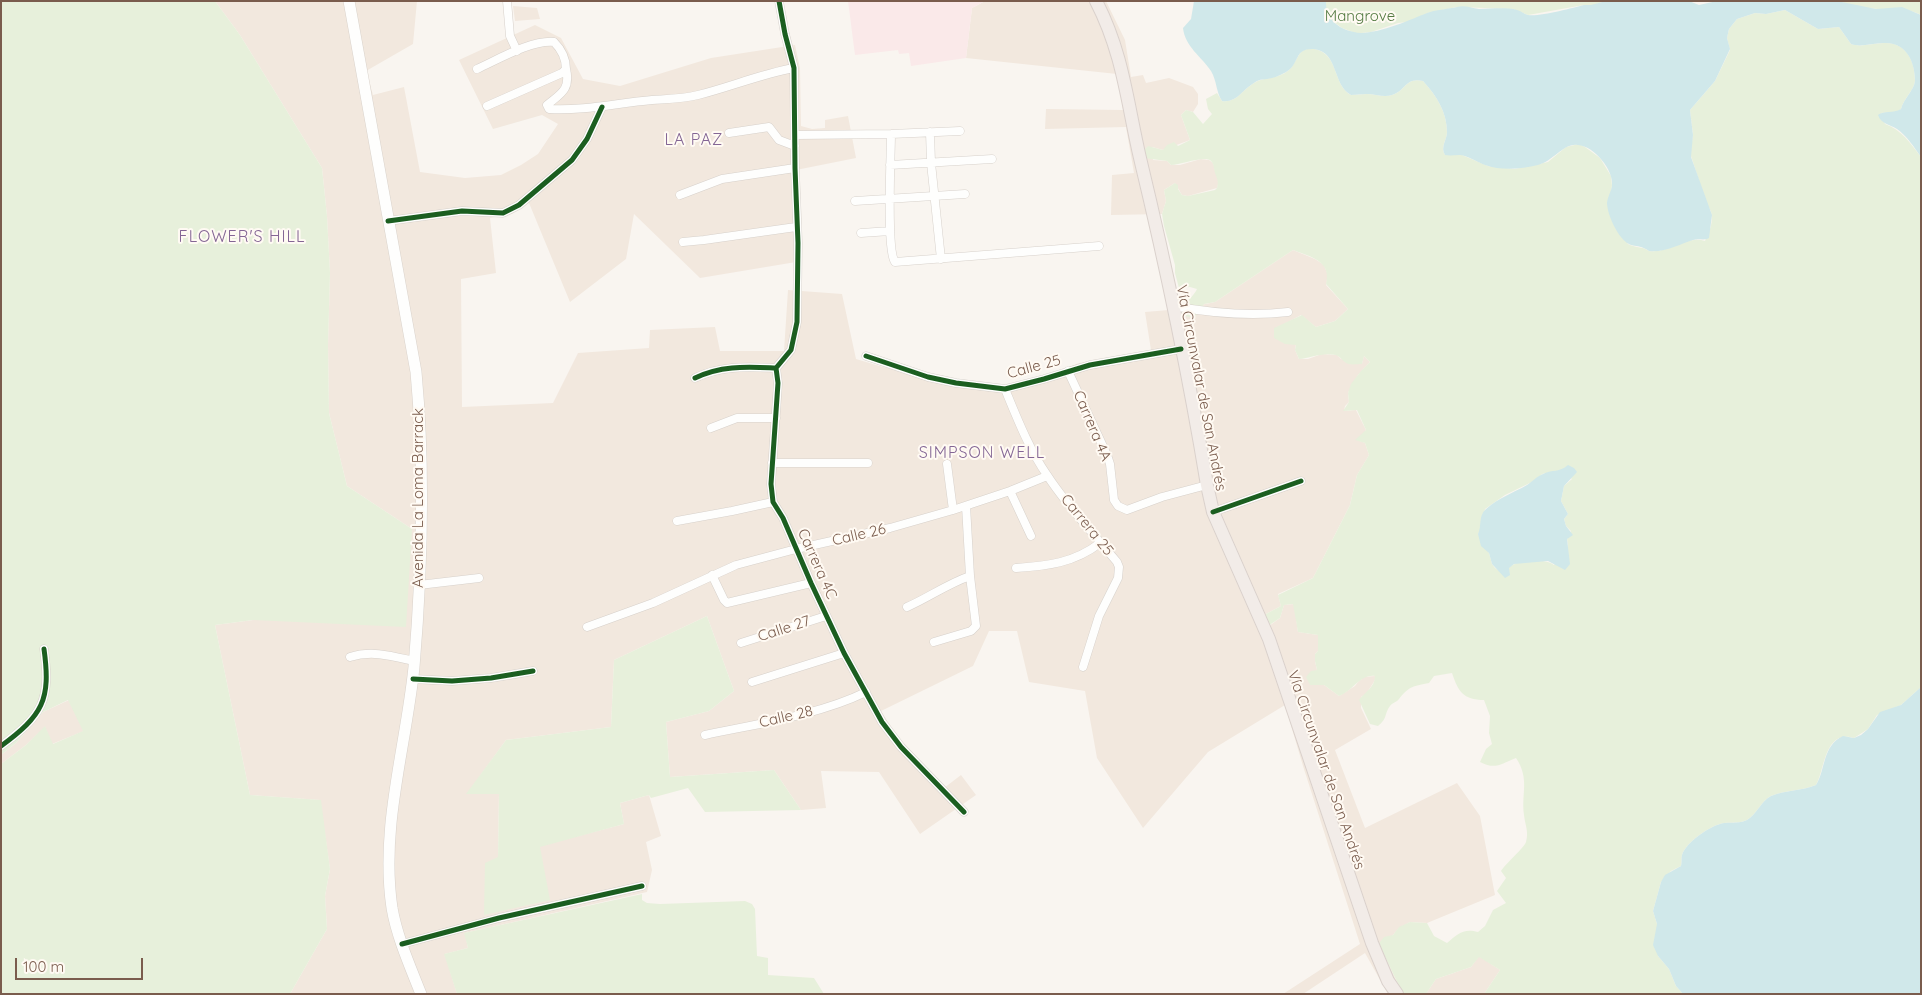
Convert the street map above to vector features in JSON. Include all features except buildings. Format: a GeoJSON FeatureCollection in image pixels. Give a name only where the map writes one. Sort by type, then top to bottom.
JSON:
{"type":"FeatureCollection","features":[{"type":"Feature","properties":{"kind":"highway","name":"Vía Circunvalar de San Andrés"},"geometry":{"type":"LineString","coordinates":[[1096,1],[1119,56],[1173,306],[1213,512],[1269,639],[1372,943],[1388,980],[1397,994]]}},
{"type":"Feature","properties":{"kind":"main road","name":"Avenida La Loma Barrack"},"geometry":{"type":"LineString","coordinates":[[349,1],[416,372],[420,409],[419,585],[414,660],[391,827],[389,859],[393,910],[402,944],[421,994]]}},
{"type":"Feature","properties":{"kind":"street"},"geometry":{"type":"LineString","coordinates":[[507,1],[510,36],[517,51]]}},
{"type":"Feature","properties":{"kind":"street"},"geometry":{"type":"LineString","coordinates":[[695,378],[723,368],[776,368],[791,350],[798,322],[794,68],[779,1]]}},
{"type":"Feature","properties":{"kind":"street"},"geometry":{"type":"LineString","coordinates":[[477,69],[517,51],[546,42],[554,42],[560,48],[566,61],[568,77],[567,84],[560,96],[547,105],[548,109],[572,110],[698,95],[794,68]]}},
{"type":"Feature","properties":{"kind":"street"},"geometry":{"type":"LineString","coordinates":[[487,106],[562,73],[566,69]]}},
{"type":"Feature","properties":{"kind":"street"},"geometry":{"type":"LineString","coordinates":[[388,221],[462,211],[503,213],[519,205],[572,160],[586,139],[602,107]]}},
{"type":"Feature","properties":{"kind":"street"},"geometry":{"type":"LineString","coordinates":[[729,133],[769,127],[779,140],[795,146]]}},
{"type":"Feature","properties":{"kind":"street"},"geometry":{"type":"LineString","coordinates":[[794,135],[891,134],[960,130]]}},
{"type":"Feature","properties":{"kind":"street"},"geometry":{"type":"LineString","coordinates":[[930,132],[931,162],[941,259]]}},
{"type":"Feature","properties":{"kind":"street"},"geometry":{"type":"LineString","coordinates":[[891,134],[890,231],[895,262],[1099,246]]}},
{"type":"Feature","properties":{"kind":"street"},"geometry":{"type":"LineString","coordinates":[[890,165],[992,158]]}},
{"type":"Feature","properties":{"kind":"street"},"geometry":{"type":"LineString","coordinates":[[680,195],[722,179],[795,168]]}},
{"type":"Feature","properties":{"kind":"street"},"geometry":{"type":"LineString","coordinates":[[855,201],[965,194]]}},
{"type":"Feature","properties":{"kind":"street"},"geometry":{"type":"LineString","coordinates":[[682,242],[796,227]]}},
{"type":"Feature","properties":{"kind":"street"},"geometry":{"type":"LineString","coordinates":[[861,233],[890,231]]}},
{"type":"Feature","properties":{"kind":"street"},"geometry":{"type":"LineString","coordinates":[[1173,306],[1196,311],[1249,316],[1288,312]]}},
{"type":"Feature","properties":{"kind":"street","name":"Calle 25"},"geometry":{"type":"LineString","coordinates":[[866,356],[928,377],[956,383],[1006,388],[1111,360],[1181,349]]}},
{"type":"Feature","properties":{"kind":"street","name":"Carrera 4C"},"geometry":{"type":"LineString","coordinates":[[776,368],[778,383],[772,463],[771,491],[773,502],[784,518],[811,583],[844,653],[891,734],[964,812]]}},
{"type":"Feature","properties":{"kind":"street","name":"Carrera 4A"},"geometry":{"type":"LineString","coordinates":[[1068,372],[1107,455],[1111,473],[1112,495],[1118,506],[1127,510],[1162,497],[1207,485]]}},
{"type":"Feature","properties":{"kind":"street","name":"Carrera 25"},"geometry":{"type":"LineString","coordinates":[[1006,388],[1017,419],[1047,476],[1117,562],[1118,578],[1099,616],[1083,667]]}},
{"type":"Feature","properties":{"kind":"street"},"geometry":{"type":"LineString","coordinates":[[711,428],[737,418],[776,418]]}},
{"type":"Feature","properties":{"kind":"street"},"geometry":{"type":"LineString","coordinates":[[772,463],[868,463]]}},
{"type":"Feature","properties":{"kind":"street"},"geometry":{"type":"LineString","coordinates":[[948,464],[953,510]]}},
{"type":"Feature","properties":{"kind":"street","name":"Calle 26"},"geometry":{"type":"LineString","coordinates":[[587,627],[653,603],[736,565],[796,549],[890,528],[953,510],[1010,491],[1047,476]]}},
{"type":"Feature","properties":{"kind":"street"},"geometry":{"type":"LineString","coordinates":[[1213,512],[1301,481]]}},
{"type":"Feature","properties":{"kind":"street"},"geometry":{"type":"LineString","coordinates":[[1010,491],[1031,536]]}},
{"type":"Feature","properties":{"kind":"street"},"geometry":{"type":"LineString","coordinates":[[677,521],[773,502]]}},
{"type":"Feature","properties":{"kind":"street"},"geometry":{"type":"LineString","coordinates":[[934,642],[965,633],[975,628],[966,506]]}},
{"type":"Feature","properties":{"kind":"street"},"geometry":{"type":"LineString","coordinates":[[1016,568],[1058,564],[1088,552],[1100,543]]}},
{"type":"Feature","properties":{"kind":"street"},"geometry":{"type":"LineString","coordinates":[[712,575],[727,603],[811,583]]}},
{"type":"Feature","properties":{"kind":"street"},"geometry":{"type":"LineString","coordinates":[[907,607],[925,600],[950,584],[970,576]]}},
{"type":"Feature","properties":{"kind":"street"},"geometry":{"type":"LineString","coordinates":[[419,585],[479,578]]}},
{"type":"Feature","properties":{"kind":"street","name":"Calle 27"},"geometry":{"type":"LineString","coordinates":[[741,643],[826,616]]}},
{"type":"Feature","properties":{"kind":"street"},"geometry":{"type":"LineString","coordinates":[[1,746],[20,732],[40,707],[45,697],[48,673],[44,648]]}},
{"type":"Feature","properties":{"kind":"street"},"geometry":{"type":"LineString","coordinates":[[350,657],[362,653],[372,653],[414,660]]}},
{"type":"Feature","properties":{"kind":"street"},"geometry":{"type":"LineString","coordinates":[[752,682],[844,653]]}},
{"type":"Feature","properties":{"kind":"street"},"geometry":{"type":"LineString","coordinates":[[412,679],[452,681],[491,678],[533,671]]}},
{"type":"Feature","properties":{"kind":"street","name":"Calle 28"},"geometry":{"type":"LineString","coordinates":[[705,735],[807,712],[840,703],[866,692]]}},
{"type":"Feature","properties":{"kind":"street"},"geometry":{"type":"LineString","coordinates":[[402,944],[499,918],[642,886]]}},
{"type":"Feature","properties":{"kind":"shaded area"},"geometry":{"type":"Polygon","coordinates":[[[215,1],[417,1],[413,44],[366,71],[373,95],[404,87],[420,172],[465,178],[501,175],[538,154],[558,124],[542,115],[493,129],[459,60],[535,25],[561,38],[583,79],[620,86],[711,58],[795,45],[800,68],[801,126],[812,129],[825,128],[825,120],[848,116],[856,158],[791,171],[796,262],[700,278],[634,214],[626,259],[570,302],[529,203],[512,214],[490,218],[496,273],[461,279],[462,407],[553,403],[578,353],[649,348],[650,330],[715,327],[720,351],[784,351],[788,290],[842,294],[856,359],[883,367],[962,383],[1003,385],[1043,377],[1079,363],[1151,350],[1145,312],[1181,309],[1215,302],[1293,250],[1324,265],[1328,275],[1326,285],[1348,309],[1335,321],[1316,327],[1301,315],[1290,321],[1296,344],[1295,350],[1299,359],[1308,359],[1322,354],[1337,355],[1341,359],[1362,364],[1364,356],[1370,362],[1358,375],[1348,393],[1349,402],[1345,406],[1344,411],[1356,410],[1366,430],[1360,441],[1365,443],[1369,455],[1357,475],[1350,505],[1313,578],[1278,594],[1281,606],[1264,615],[1269,626],[1280,618],[1284,605],[1294,604],[1298,632],[1318,635],[1318,651],[1315,654],[1317,670],[1310,685],[1324,685],[1339,696],[1355,686],[1364,677],[1375,676],[1375,680],[1366,694],[1361,697],[1361,708],[1371,729],[1335,750],[1365,828],[1457,783],[1480,816],[1495,895],[1427,923],[1410,922],[1399,928],[1393,935],[1377,946],[1385,957],[1403,994],[1388,994],[1365,953],[1303,994],[1283,994],[1360,944],[1285,705],[1208,752],[1143,828],[1097,758],[1085,691],[1029,682],[1017,631],[989,631],[973,666],[881,711],[899,739],[944,788],[961,775],[976,795],[920,834],[879,772],[821,771],[826,808],[801,810],[774,770],[670,777],[666,722],[709,711],[734,691],[707,616],[614,660],[611,727],[506,740],[467,794],[499,794],[498,857],[624,824],[620,803],[649,795],[661,836],[646,842],[652,870],[647,892],[465,933],[468,948],[445,954],[457,994],[290,994],[327,929],[325,896],[330,869],[320,800],[250,795],[215,625],[253,620],[412,529],[347,486],[329,413],[330,273],[322,168],[240,35],[215,1]]]}},
{"type":"Feature","properties":{"kind":"shaded area"},"geometry":{"type":"Polygon","coordinates":[[[848,1],[985,1],[972,8],[966,58],[911,66],[909,53],[899,54],[898,50],[855,55],[848,1]]]}},
{"type":"Feature","properties":{"kind":"shaded area"},"geometry":{"type":"Polygon","coordinates":[[[985,1],[1106,1],[1125,40],[1131,77],[1143,75],[1146,83],[1169,78],[1193,87],[1198,94],[1198,104],[1193,112],[1186,110],[1181,115],[1190,140],[1163,150],[1152,147],[1153,160],[1167,161],[1171,165],[1180,165],[1201,159],[1209,160],[1213,163],[1219,181],[1217,188],[1188,196],[1182,195],[1175,183],[1164,190],[1166,201],[1162,214],[1111,215],[1112,175],[1134,173],[1126,127],[1045,129],[1046,109],[1123,110],[1117,74],[966,58],[972,8],[985,1]]]}},
{"type":"Feature","properties":{"kind":"shaded area"},"geometry":{"type":"Polygon","coordinates":[[[513,6],[537,8],[540,19],[515,21],[513,6]]]}},
{"type":"Feature","properties":{"kind":"shaded area"},"geometry":{"type":"Polygon","coordinates":[[[69,700],[84,731],[52,744],[45,727],[26,745],[1,764],[1,755],[16,743],[43,712],[69,700]]]}},
{"type":"Feature","properties":{"kind":"shaded area"},"geometry":{"type":"Polygon","coordinates":[[[1479,956],[1500,970],[1484,994],[1426,994],[1436,979],[1471,967],[1479,956]]]}},
{"type":"Feature","properties":{"kind":"green space"},"geometry":{"type":"Polygon","coordinates":[[[1,1],[215,1],[240,35],[322,168],[330,273],[329,413],[347,486],[412,529],[406,627],[253,620],[215,625],[250,795],[321,800],[330,869],[325,896],[327,929],[290,994],[1,994],[1,764],[26,745],[45,726],[53,744],[83,731],[68,700],[43,712],[16,743],[1,755],[1,1]]]}},
{"type":"Feature","properties":{"kind":"green space","name":"Mangrove"},"geometry":{"type":"Polygon","coordinates":[[[1326,1],[1606,1],[1591,6],[1584,5],[1528,15],[1513,9],[1457,7],[1428,13],[1407,22],[1371,32],[1355,33],[1342,28],[1331,20],[1326,9],[1326,1]]]}},
{"type":"Feature","properties":{"kind":"green space"},"geometry":{"type":"Polygon","coordinates":[[[1837,1],[1921,1],[1921,15],[1903,10],[1867,8],[1837,1]]]}},
{"type":"Feature","properties":{"kind":"green space"},"geometry":{"type":"Polygon","coordinates":[[[1785,10],[1818,29],[1839,27],[1851,44],[1855,45],[1882,43],[1899,46],[1908,55],[1915,74],[1914,84],[1901,109],[1897,112],[1881,113],[1885,124],[1901,133],[1921,157],[1921,687],[1901,705],[1877,715],[1868,729],[1854,738],[1844,737],[1837,739],[1827,752],[1816,785],[1771,796],[1747,820],[1719,824],[1700,835],[1684,850],[1681,866],[1671,871],[1661,882],[1653,911],[1657,924],[1658,956],[1669,969],[1676,986],[1683,994],[1484,994],[1500,970],[1479,957],[1471,967],[1436,979],[1426,994],[1403,994],[1385,957],[1377,946],[1384,937],[1393,935],[1399,927],[1410,922],[1427,923],[1434,936],[1447,943],[1464,931],[1478,932],[1485,926],[1493,910],[1506,903],[1497,891],[1506,878],[1501,871],[1524,845],[1527,838],[1523,807],[1523,773],[1516,758],[1494,766],[1480,762],[1486,749],[1492,744],[1489,733],[1490,716],[1484,700],[1477,700],[1462,693],[1452,673],[1434,676],[1429,683],[1409,689],[1390,706],[1383,721],[1378,726],[1370,724],[1359,700],[1372,686],[1375,676],[1361,680],[1339,696],[1324,685],[1310,685],[1306,677],[1311,671],[1317,670],[1315,654],[1318,651],[1318,635],[1298,632],[1293,604],[1284,605],[1280,618],[1268,626],[1264,615],[1281,606],[1278,595],[1313,578],[1350,505],[1357,475],[1369,455],[1365,443],[1355,440],[1366,430],[1357,410],[1343,411],[1349,402],[1348,393],[1351,384],[1370,362],[1364,356],[1362,364],[1349,364],[1338,356],[1331,354],[1299,359],[1295,350],[1296,345],[1285,344],[1274,338],[1274,328],[1302,315],[1316,327],[1335,321],[1348,309],[1326,284],[1327,276],[1323,265],[1313,258],[1293,250],[1215,302],[1204,304],[1194,318],[1181,315],[1184,304],[1197,289],[1190,287],[1179,288],[1162,214],[1166,201],[1164,190],[1175,183],[1178,185],[1182,195],[1188,196],[1215,190],[1218,180],[1213,164],[1208,159],[1171,165],[1167,161],[1144,158],[1144,150],[1148,146],[1163,150],[1167,145],[1174,142],[1178,146],[1190,140],[1181,115],[1186,110],[1193,112],[1203,124],[1212,114],[1208,109],[1206,99],[1217,93],[1222,101],[1232,100],[1258,81],[1285,73],[1292,67],[1302,51],[1306,49],[1318,50],[1329,59],[1341,85],[1351,95],[1389,96],[1397,93],[1413,81],[1423,81],[1443,111],[1447,125],[1447,135],[1443,146],[1445,155],[1462,155],[1488,166],[1515,169],[1548,162],[1566,147],[1579,144],[1600,158],[1611,176],[1612,186],[1608,209],[1628,244],[1649,251],[1656,251],[1691,240],[1705,241],[1711,227],[1712,218],[1690,153],[1693,135],[1690,110],[1715,81],[1730,50],[1727,38],[1729,29],[1737,19],[1755,13],[1766,14],[1785,10]],[[1562,470],[1542,474],[1536,480],[1505,495],[1485,509],[1481,529],[1478,534],[1495,568],[1501,572],[1519,562],[1530,561],[1541,561],[1554,565],[1568,546],[1567,539],[1571,531],[1566,526],[1564,519],[1568,514],[1561,501],[1564,486],[1572,479],[1562,470]]]}},
{"type":"Feature","properties":{"kind":"green space"},"geometry":{"type":"Polygon","coordinates":[[[707,616],[734,691],[709,711],[666,722],[670,777],[774,770],[801,810],[705,812],[688,788],[651,798],[649,795],[620,803],[624,824],[540,847],[550,900],[484,915],[485,863],[498,857],[499,794],[466,794],[506,740],[611,727],[614,660],[707,616]]]}},
{"type":"Feature","properties":{"kind":"green space"},"geometry":{"type":"Polygon","coordinates":[[[642,894],[642,900],[647,903],[745,901],[752,904],[755,909],[757,956],[768,958],[768,975],[814,978],[824,994],[457,994],[444,954],[468,948],[464,933],[642,894]]]}},
{"type":"Feature","properties":{"kind":"water"},"geometry":{"type":"Polygon","coordinates":[[[1194,1],[1326,1],[1328,13],[1334,22],[1348,31],[1361,33],[1390,27],[1430,12],[1463,6],[1479,9],[1513,9],[1528,15],[1540,15],[1606,1],[1689,1],[1699,5],[1717,1],[1837,1],[1876,9],[1902,7],[1921,15],[1921,157],[1904,135],[1883,122],[1878,115],[1901,109],[1915,81],[1911,61],[1899,46],[1886,43],[1851,44],[1839,27],[1818,29],[1785,10],[1766,14],[1755,13],[1737,19],[1729,29],[1727,38],[1730,49],[1715,81],[1690,110],[1693,135],[1691,157],[1712,215],[1709,238],[1693,240],[1666,249],[1649,251],[1626,242],[1618,233],[1608,212],[1607,204],[1612,186],[1610,173],[1602,160],[1584,146],[1573,145],[1563,149],[1549,160],[1538,165],[1505,169],[1485,165],[1460,155],[1445,155],[1443,146],[1447,135],[1447,125],[1443,111],[1423,81],[1413,81],[1397,93],[1389,96],[1351,95],[1341,84],[1328,56],[1322,51],[1308,49],[1300,53],[1289,70],[1274,77],[1258,80],[1236,98],[1222,101],[1211,71],[1190,46],[1184,35],[1183,28],[1191,19],[1194,1]]]}},
{"type":"Feature","properties":{"kind":"water"},"geometry":{"type":"Polygon","coordinates":[[[1568,465],[1577,472],[1564,486],[1561,501],[1568,514],[1564,519],[1566,526],[1573,535],[1567,539],[1570,564],[1565,570],[1548,561],[1514,564],[1509,568],[1510,575],[1505,578],[1492,564],[1489,553],[1481,546],[1478,534],[1484,512],[1496,502],[1541,475],[1562,469],[1568,465]]]}},
{"type":"Feature","properties":{"kind":"water"},"geometry":{"type":"Polygon","coordinates":[[[1921,687],[1921,994],[1683,994],[1676,986],[1669,969],[1658,956],[1653,945],[1657,924],[1653,911],[1661,882],[1665,875],[1681,866],[1684,850],[1706,831],[1719,824],[1747,820],[1771,796],[1816,785],[1828,752],[1836,740],[1843,736],[1854,738],[1861,735],[1868,729],[1880,712],[1901,705],[1921,687]]]}},
{"type":"Feature","properties":{"kind":"cycle path"},"geometry":{"type":"LineString","coordinates":[[776,368],[791,350],[797,322],[798,243],[794,68],[779,1]]}},
{"type":"Feature","properties":{"kind":"cycle path"},"geometry":{"type":"LineString","coordinates":[[388,221],[462,211],[503,213],[519,205],[572,160],[587,139],[602,107]]}},
{"type":"Feature","properties":{"kind":"cycle path"},"geometry":{"type":"LineString","coordinates":[[866,356],[928,377],[956,383],[1005,389],[1090,365],[1181,349]]}},
{"type":"Feature","properties":{"kind":"cycle path"},"geometry":{"type":"LineString","coordinates":[[695,378],[725,369],[745,367],[776,368],[778,383],[771,484],[773,502],[783,518],[844,653],[882,722],[901,747],[964,812]]}},
{"type":"Feature","properties":{"kind":"cycle path"},"geometry":{"type":"LineString","coordinates":[[1213,512],[1301,481]]}},
{"type":"Feature","properties":{"kind":"cycle path"},"geometry":{"type":"LineString","coordinates":[[1,746],[26,725],[41,705],[45,694],[46,681],[44,649]]}},
{"type":"Feature","properties":{"kind":"cycle path"},"geometry":{"type":"LineString","coordinates":[[413,679],[452,681],[491,678],[533,671]]}},
{"type":"Feature","properties":{"kind":"cycle path"},"geometry":{"type":"LineString","coordinates":[[402,944],[499,918],[642,886]]}},
{"type":"Feature","properties":{"kind":"district","name":"LA PAZ"},"geometry":{"type":"Point","coordinates":[694,140]}},
{"type":"Feature","properties":{"kind":"district","name":"FLOWER'S HILL"},"geometry":{"type":"Point","coordinates":[242,237]}},
{"type":"Feature","properties":{"kind":"district","name":"SIMPSON WELL"},"geometry":{"type":"Point","coordinates":[982,453]}}]}
